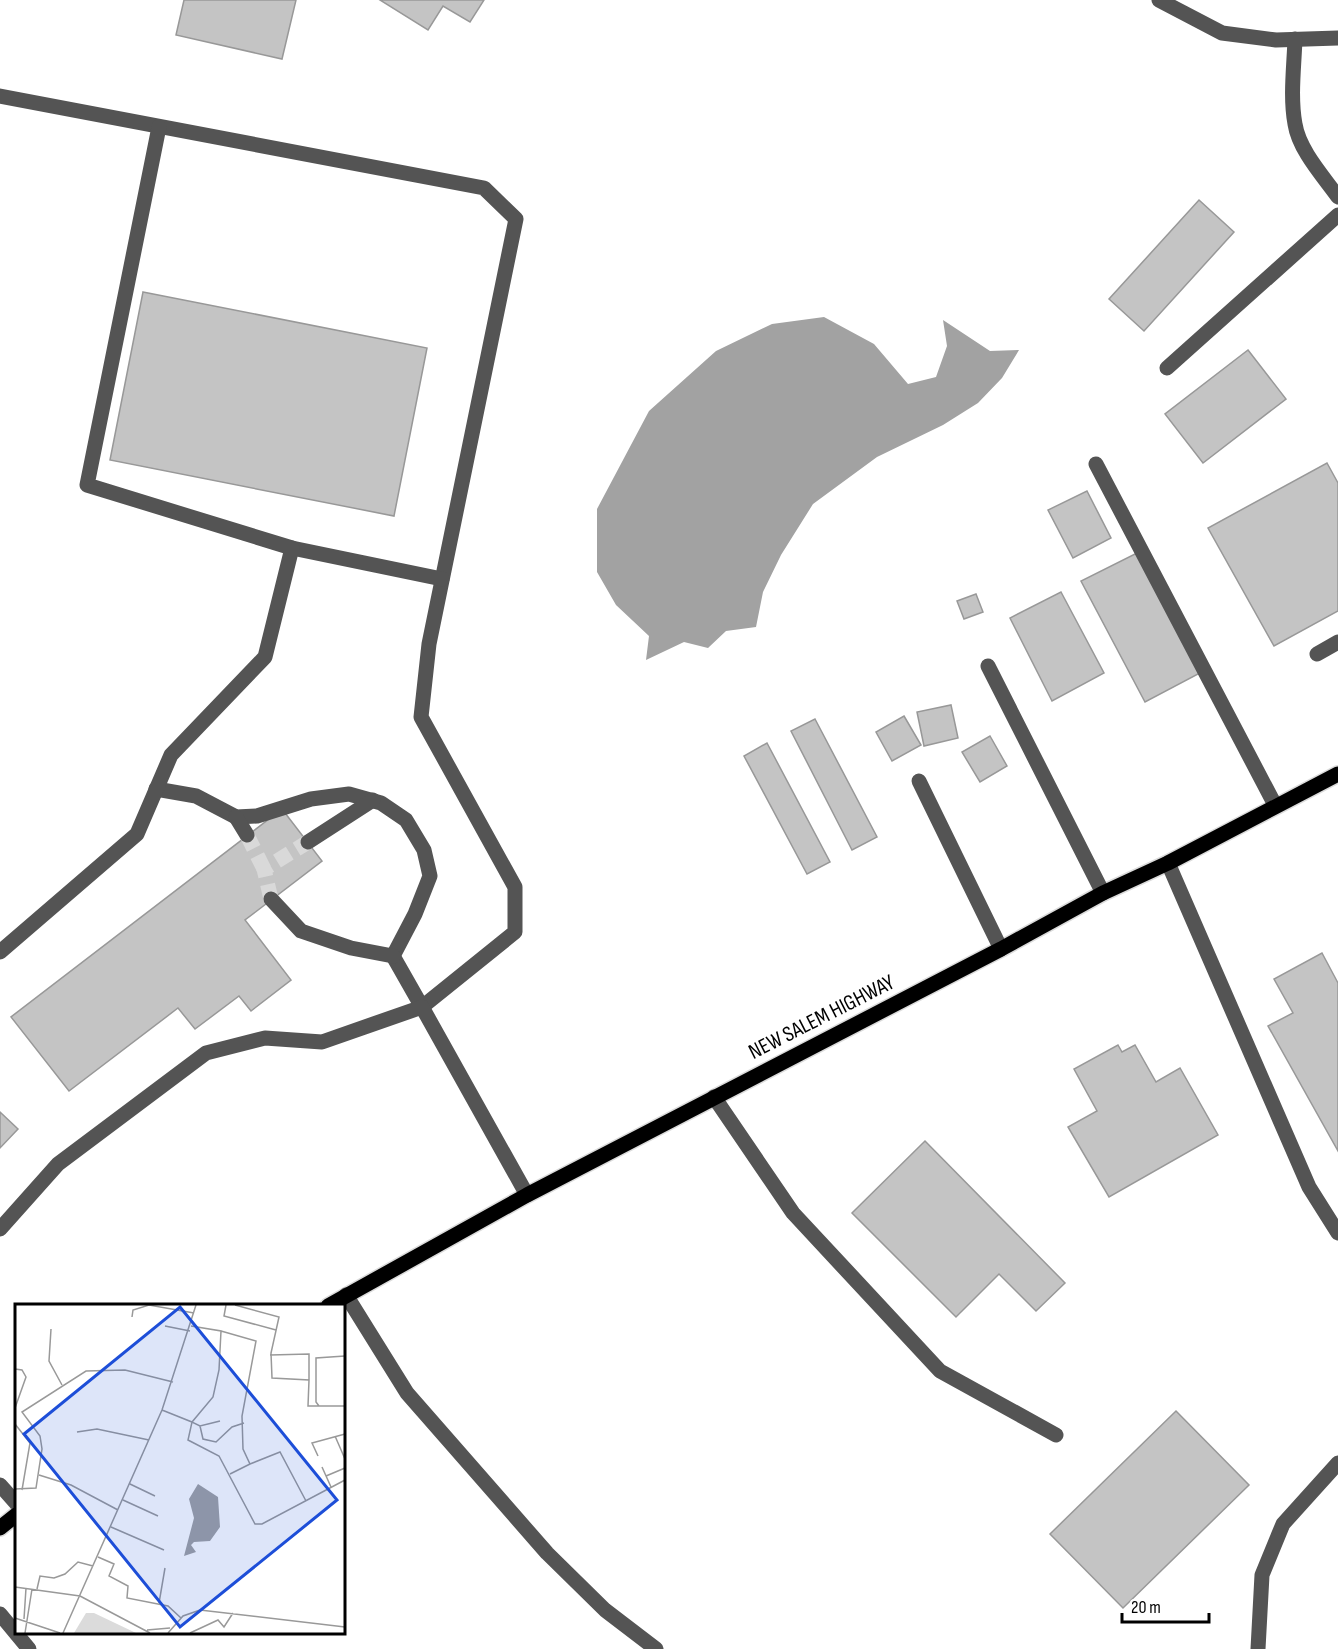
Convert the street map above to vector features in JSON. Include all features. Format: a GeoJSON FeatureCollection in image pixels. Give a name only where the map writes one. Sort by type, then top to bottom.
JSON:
{"type":"FeatureCollection","features":[{"type":"Feature","properties":{"kind":"main road","name":"NEW SALEM HIGHWAY"},"geometry":{"type":"LineString","coordinates":[[330,1304],[527,1195],[1001,949],[1103,893],[1168,863],[1338,774]]}},
{"type":"Feature","properties":{"kind":"main road"},"geometry":{"type":"LineString","coordinates":[[0,1528],[15,1516]]}},
{"type":"Feature","properties":{"kind":"street"},"geometry":{"type":"LineString","coordinates":[[1159,0],[1222,33],[1276,40],[1338,38]]}},
{"type":"Feature","properties":{"kind":"street"},"geometry":{"type":"LineString","coordinates":[[1295,39],[1293,86],[1295,126],[1311,160],[1338,197]]}},
{"type":"Feature","properties":{"kind":"street"},"geometry":{"type":"LineString","coordinates":[[0,96],[484,188],[516,219],[429,644],[422,717],[515,887],[515,932],[422,1007],[322,1042],[265,1038],[206,1053],[58,1164],[0,1229]]}},
{"type":"Feature","properties":{"kind":"street"},"geometry":{"type":"LineString","coordinates":[[159,127],[87,485],[292,548],[442,579]]}},
{"type":"Feature","properties":{"kind":"street"},"geometry":{"type":"LineString","coordinates":[[1167,368],[1338,215]]}},
{"type":"Feature","properties":{"kind":"street"},"geometry":{"type":"LineString","coordinates":[[1096,464],[1275,806]]}},
{"type":"Feature","properties":{"kind":"street"},"geometry":{"type":"LineString","coordinates":[[0,952],[137,834],[171,755],[265,657],[292,548]]}},
{"type":"Feature","properties":{"kind":"street"},"geometry":{"type":"LineString","coordinates":[[1317,654],[1338,642]]}},
{"type":"Feature","properties":{"kind":"street"},"geometry":{"type":"LineString","coordinates":[[988,666],[1103,893]]}},
{"type":"Feature","properties":{"kind":"street"},"geometry":{"type":"LineString","coordinates":[[919,781],[1001,949]]}},
{"type":"Feature","properties":{"kind":"street"},"geometry":{"type":"LineString","coordinates":[[156,789],[196,796],[236,817],[257,816],[320,797],[349,794],[381,803],[406,820],[424,850],[430,876],[415,914],[393,956]]}},
{"type":"Feature","properties":{"kind":"street"},"geometry":{"type":"LineString","coordinates":[[308,842],[372,800]]}},
{"type":"Feature","properties":{"kind":"street"},"geometry":{"type":"LineString","coordinates":[[236,817],[247,836]]}},
{"type":"Feature","properties":{"kind":"street"},"geometry":{"type":"LineString","coordinates":[[1168,863],[1309,1187],[1338,1233]]}},
{"type":"Feature","properties":{"kind":"street"},"geometry":{"type":"LineString","coordinates":[[272,899],[301,931],[351,948],[393,956],[527,1195]]}},
{"type":"Feature","properties":{"kind":"street"},"geometry":{"type":"LineString","coordinates":[[714,1097],[793,1213],[940,1371],[1056,1435]]}},
{"type":"Feature","properties":{"kind":"street"},"geometry":{"type":"LineString","coordinates":[[346,1296],[407,1393],[548,1553],[605,1610],[656,1649]]}},
{"type":"Feature","properties":{"kind":"street"},"geometry":{"type":"LineString","coordinates":[[1258,1649],[1262,1575],[1283,1524],[1338,1463]]}},
{"type":"Feature","properties":{"kind":"street"},"geometry":{"type":"LineString","coordinates":[[0,1485],[15,1502]]}},
{"type":"Feature","properties":{"kind":"street"},"geometry":{"type":"LineString","coordinates":[[0,1614],[15,1632]]}},
{"type":"Feature","properties":{"kind":"street"},"geometry":{"type":"LineString","coordinates":[[17,1634],[29,1649]]}},
{"type":"Feature","properties":{"kind":"shaded area"},"geometry":{"type":"Polygon","coordinates":[[[824,317],[874,344],[908,384],[936,377],[947,346],[943,320],[990,351],[1019,350],[1002,378],[978,403],[943,425],[877,457],[813,504],[781,555],[763,592],[756,627],[726,631],[708,648],[684,642],[646,660],[649,636],[616,605],[597,572],[597,509],[649,411],[716,351],[772,324],[824,317]]]}},
{"type":"Feature","properties":{"kind":"building"},"geometry":{"type":"Polygon","coordinates":[[[184,0],[296,0],[282,59],[176,35],[184,0]]]}},
{"type":"Feature","properties":{"kind":"building"},"geometry":{"type":"Polygon","coordinates":[[[380,0],[484,0],[470,22],[443,6],[428,30],[380,0]]]}},
{"type":"Feature","properties":{"kind":"building"},"geometry":{"type":"Polygon","coordinates":[[[1199,200],[1234,232],[1144,331],[1109,299],[1199,200]]]}},
{"type":"Feature","properties":{"kind":"building"},"geometry":{"type":"Polygon","coordinates":[[[143,292],[427,348],[394,516],[110,460],[143,292]]]}},
{"type":"Feature","properties":{"kind":"building"},"geometry":{"type":"Polygon","coordinates":[[[1248,350],[1286,399],[1203,463],[1165,414],[1248,350]]]}},
{"type":"Feature","properties":{"kind":"building"},"geometry":{"type":"Polygon","coordinates":[[[1327,463],[1338,483],[1338,611],[1274,646],[1208,528],[1327,463]]]}},
{"type":"Feature","properties":{"kind":"building"},"geometry":{"type":"Polygon","coordinates":[[[1087,491],[1111,538],[1073,558],[1048,510],[1087,491]]]}},
{"type":"Feature","properties":{"kind":"building"},"geometry":{"type":"Polygon","coordinates":[[[1137,553],[1200,673],[1145,702],[1081,581],[1137,553]]]}},
{"type":"Feature","properties":{"kind":"building"},"geometry":{"type":"Polygon","coordinates":[[[1061,592],[1104,673],[1052,701],[1010,618],[1061,592]]]}},
{"type":"Feature","properties":{"kind":"building"},"geometry":{"type":"Polygon","coordinates":[[[976,594],[983,612],[964,619],[957,601],[976,594]]]}},
{"type":"Feature","properties":{"kind":"building"},"geometry":{"type":"Polygon","coordinates":[[[951,705],[958,738],[924,746],[917,712],[951,705]]]}},
{"type":"Feature","properties":{"kind":"building"},"geometry":{"type":"Polygon","coordinates":[[[904,716],[921,745],[892,761],[876,732],[904,716]]]}},
{"type":"Feature","properties":{"kind":"building"},"geometry":{"type":"Polygon","coordinates":[[[815,719],[877,837],[852,850],[791,731],[815,719]]]}},
{"type":"Feature","properties":{"kind":"building"},"geometry":{"type":"Polygon","coordinates":[[[990,736],[1007,766],[980,782],[962,752],[990,736]]]}},
{"type":"Feature","properties":{"kind":"building"},"geometry":{"type":"Polygon","coordinates":[[[767,743],[830,862],[807,874],[744,756],[767,743]]]}},
{"type":"Feature","properties":{"kind":"building"},"geometry":{"type":"Polygon","coordinates":[[[282,809],[322,861],[245,920],[291,980],[251,1011],[239,996],[195,1029],[178,1008],[69,1091],[11,1017],[282,809]]]}},
{"type":"Feature","properties":{"kind":"building"},"geometry":{"type":"Polygon","coordinates":[[[1322,953],[1338,983],[1338,1151],[1268,1026],[1293,1013],[1274,979],[1322,953]]]}},
{"type":"Feature","properties":{"kind":"building"},"geometry":{"type":"Polygon","coordinates":[[[1118,1045],[1122,1052],[1135,1045],[1156,1082],[1180,1068],[1218,1135],[1109,1197],[1068,1127],[1097,1111],[1074,1069],[1118,1045]]]}},
{"type":"Feature","properties":{"kind":"building"},"geometry":{"type":"Polygon","coordinates":[[[0,1112],[18,1129],[0,1148],[0,1112]]]}},
{"type":"Feature","properties":{"kind":"building"},"geometry":{"type":"Polygon","coordinates":[[[925,1141],[1065,1283],[1036,1311],[999,1274],[956,1317],[852,1213],[925,1141]]]}},
{"type":"Feature","properties":{"kind":"building"},"geometry":{"type":"Polygon","coordinates":[[[1176,1411],[1249,1485],[1123,1608],[1050,1534],[1176,1411]]]}},
{"type":"Feature","properties":{"kind":"tunnel"},"geometry":{"type":"LineString","coordinates":[[247,835],[264,869]]}},
{"type":"Feature","properties":{"kind":"tunnel"},"geometry":{"type":"LineString","coordinates":[[271,899],[264,869],[308,842]]}}]}
